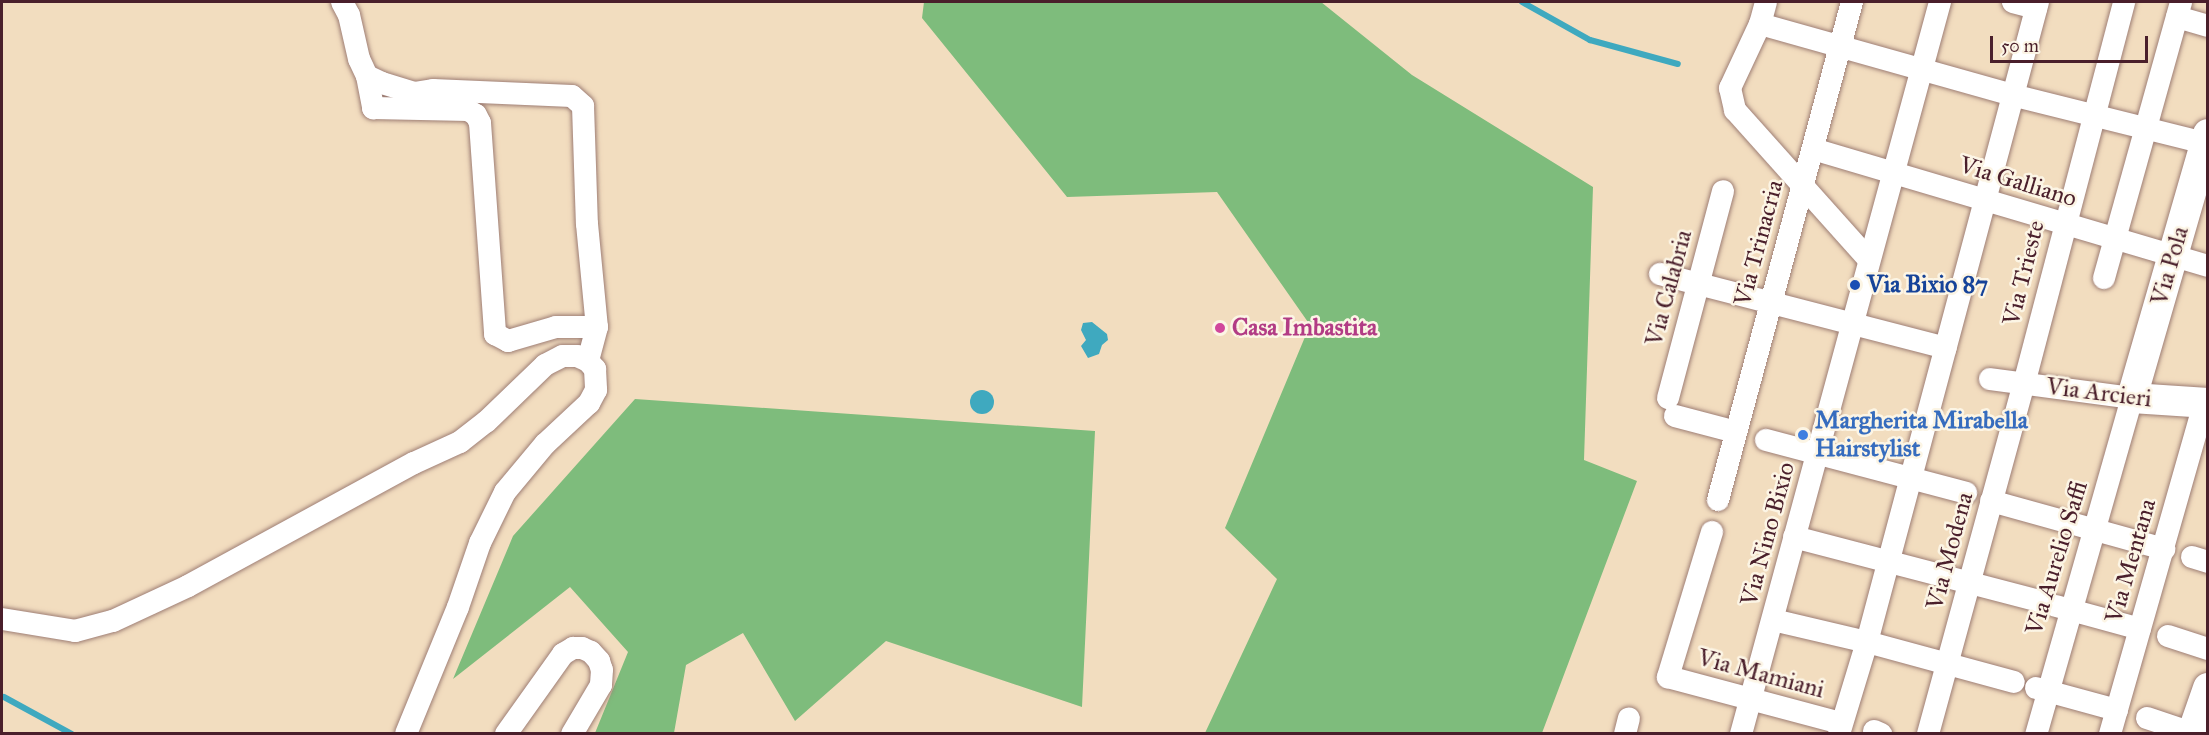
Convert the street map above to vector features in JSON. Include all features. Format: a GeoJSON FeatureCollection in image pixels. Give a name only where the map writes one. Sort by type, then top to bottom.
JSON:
{"type":"FeatureCollection","features":[{"type":"Feature","properties":{"kind":"main road","name":"Via Pola"},"geometry":{"type":"LineString","coordinates":[[2132,398],[2206,139]]}},
{"type":"Feature","properties":{"kind":"main road","name":"Via Arcieri"},"geometry":{"type":"LineString","coordinates":[[2132,398],[2206,399]]}},
{"type":"Feature","properties":{"kind":"main road"},"geometry":{"type":"LineString","coordinates":[[2192,733],[2208,688]]}},
{"type":"Feature","properties":{"kind":"street"},"geometry":{"type":"LineString","coordinates":[[342,2],[349,15],[359,59],[367,76],[416,101],[468,111],[476,115],[480,123],[495,334],[508,341],[556,327],[597,327]]}},
{"type":"Feature","properties":{"kind":"street"},"geometry":{"type":"LineString","coordinates":[[1766,2],[1760,24],[1730,88],[1735,110],[1869,260]]}},
{"type":"Feature","properties":{"kind":"street","name":"Via Trinacria"},"geometry":{"type":"LineString","coordinates":[[1718,500],[1852,2]]}},
{"type":"Feature","properties":{"kind":"street","name":"Via Nino Bixio"},"geometry":{"type":"LineString","coordinates":[[1741,734],[1940,2]]}},
{"type":"Feature","properties":{"kind":"street"},"geometry":{"type":"LineString","coordinates":[[1840,728],[1867,642],[2037,5],[2013,2]]}},
{"type":"Feature","properties":{"kind":"street","name":"Via Trieste"},"geometry":{"type":"LineString","coordinates":[[2024,384],[2122,2]]}},
{"type":"Feature","properties":{"kind":"street"},"geometry":{"type":"LineString","coordinates":[[2104,278],[2179,9],[2208,26]]}},
{"type":"Feature","properties":{"kind":"street"},"geometry":{"type":"LineString","coordinates":[[1760,24],[2012,95],[2206,139]]}},
{"type":"Feature","properties":{"kind":"street"},"geometry":{"type":"LineString","coordinates":[[416,101],[433,90],[572,96],[583,106],[587,224],[597,327],[588,361]]}},
{"type":"Feature","properties":{"kind":"street","name":"Via Galliano"},"geometry":{"type":"LineString","coordinates":[[1813,150],[2208,266]]}},
{"type":"Feature","properties":{"kind":"street","name":"Via Calabria"},"geometry":{"type":"LineString","coordinates":[[1723,191],[1698,284],[1671,407],[1736,432]]}},
{"type":"Feature","properties":{"kind":"street"},"geometry":{"type":"LineString","coordinates":[[1660,274],[1852,326],[1946,348]]}},
{"type":"Feature","properties":{"kind":"street"},"geometry":{"type":"LineString","coordinates":[[2,619],[75,631],[113,621],[188,586],[414,463],[460,442],[486,422],[545,365],[563,356],[577,356],[588,361],[595,369],[596,390],[589,403],[545,444],[517,476],[497,507],[406,734]]}},
{"type":"Feature","properties":{"kind":"street","name":"Via Arcieri"},"geometry":{"type":"LineString","coordinates":[[1990,379],[2132,398]]}},
{"type":"Feature","properties":{"kind":"street","name":"Via Modena"},"geometry":{"type":"LineString","coordinates":[[1928,734],[2024,384]]}},
{"type":"Feature","properties":{"kind":"street","name":"Via Aurelio Saffi"},"geometry":{"type":"LineString","coordinates":[[2036,734],[2053,605],[2095,529],[2132,398]]}},
{"type":"Feature","properties":{"kind":"street","name":"Via Mentana"},"geometry":{"type":"LineString","coordinates":[[2110,734],[2206,399]]}},
{"type":"Feature","properties":{"kind":"street"},"geometry":{"type":"LineString","coordinates":[[1766,440],[1966,493]]}},
{"type":"Feature","properties":{"kind":"street"},"geometry":{"type":"LineString","coordinates":[[1991,501],[2164,549]]}},
{"type":"Feature","properties":{"kind":"street","name":"Via Mamiani"},"geometry":{"type":"LineString","coordinates":[[1712,532],[1668,677],[1750,699],[1840,728]]}},
{"type":"Feature","properties":{"kind":"street"},"geometry":{"type":"LineString","coordinates":[[1794,537],[1888,560],[2140,629]]}},
{"type":"Feature","properties":{"kind":"street"},"geometry":{"type":"LineString","coordinates":[[1773,620],[1867,642],[2014,682]]}},
{"type":"Feature","properties":{"kind":"street"},"geometry":{"type":"LineString","coordinates":[[2168,636],[2208,649]]}},
{"type":"Feature","properties":{"kind":"street"},"geometry":{"type":"LineString","coordinates":[[506,734],[563,654],[573,648],[582,648],[591,652],[599,661],[602,670],[601,685],[572,734]]}},
{"type":"Feature","properties":{"kind":"street"},"geometry":{"type":"LineString","coordinates":[[2042,689],[2117,710]]}},
{"type":"Feature","properties":{"kind":"street"},"geometry":{"type":"LineString","coordinates":[[2147,718],[2192,733]]}},
{"type":"Feature","properties":{"kind":"green space"},"geometry":{"type":"Polygon","coordinates":[[[924,2],[1321,2],[1412,75],[1593,187],[1584,460],[1637,481],[1542,733],[1205,733],[1277,579],[1225,528],[1310,325],[1217,192],[1067,197],[922,18],[924,2]]]}},
{"type":"Feature","properties":{"kind":"green space"},"geometry":{"type":"Polygon","coordinates":[[[635,399],[1095,431],[1082,707],[886,641],[795,721],[743,633],[686,665],[674,733],[595,733],[628,652],[570,587],[453,679],[513,536],[635,399]]]}},
{"type":"Feature","properties":{"kind":"water"},"geometry":{"type":"Polygon","coordinates":[[[1092,322],[1107,334],[1108,340],[1102,345],[1099,354],[1088,358],[1081,346],[1086,340],[1081,330],[1083,323],[1092,322]]]}},
{"type":"Feature","properties":{"kind":"water"},"geometry":{"type":"Polygon","coordinates":[[[982,390],[991,393],[994,402],[991,411],[982,414],[973,411],[970,402],[973,393],[982,390]]]}},
{"type":"Feature","properties":{"kind":"waterway"},"geometry":{"type":"LineString","coordinates":[[1522,2],[1590,40],[1678,64]]}},
{"type":"Feature","properties":{"kind":"waterway"},"geometry":{"type":"LineString","coordinates":[[4,697],[72,734]]}},
{"type":"Feature","properties":{"kind":"place","name":"Via Bixio 87"},"geometry":{"type":"Point","coordinates":[1855,285]}},
{"type":"Feature","properties":{"kind":"place","name":"Casa Imbastita"},"geometry":{"type":"Point","coordinates":[1220,328]}},
{"type":"Feature","properties":{"kind":"place","name":"Margherita Mirabella Hairstylist"},"geometry":{"type":"Point","coordinates":[1803,435]}}]}
